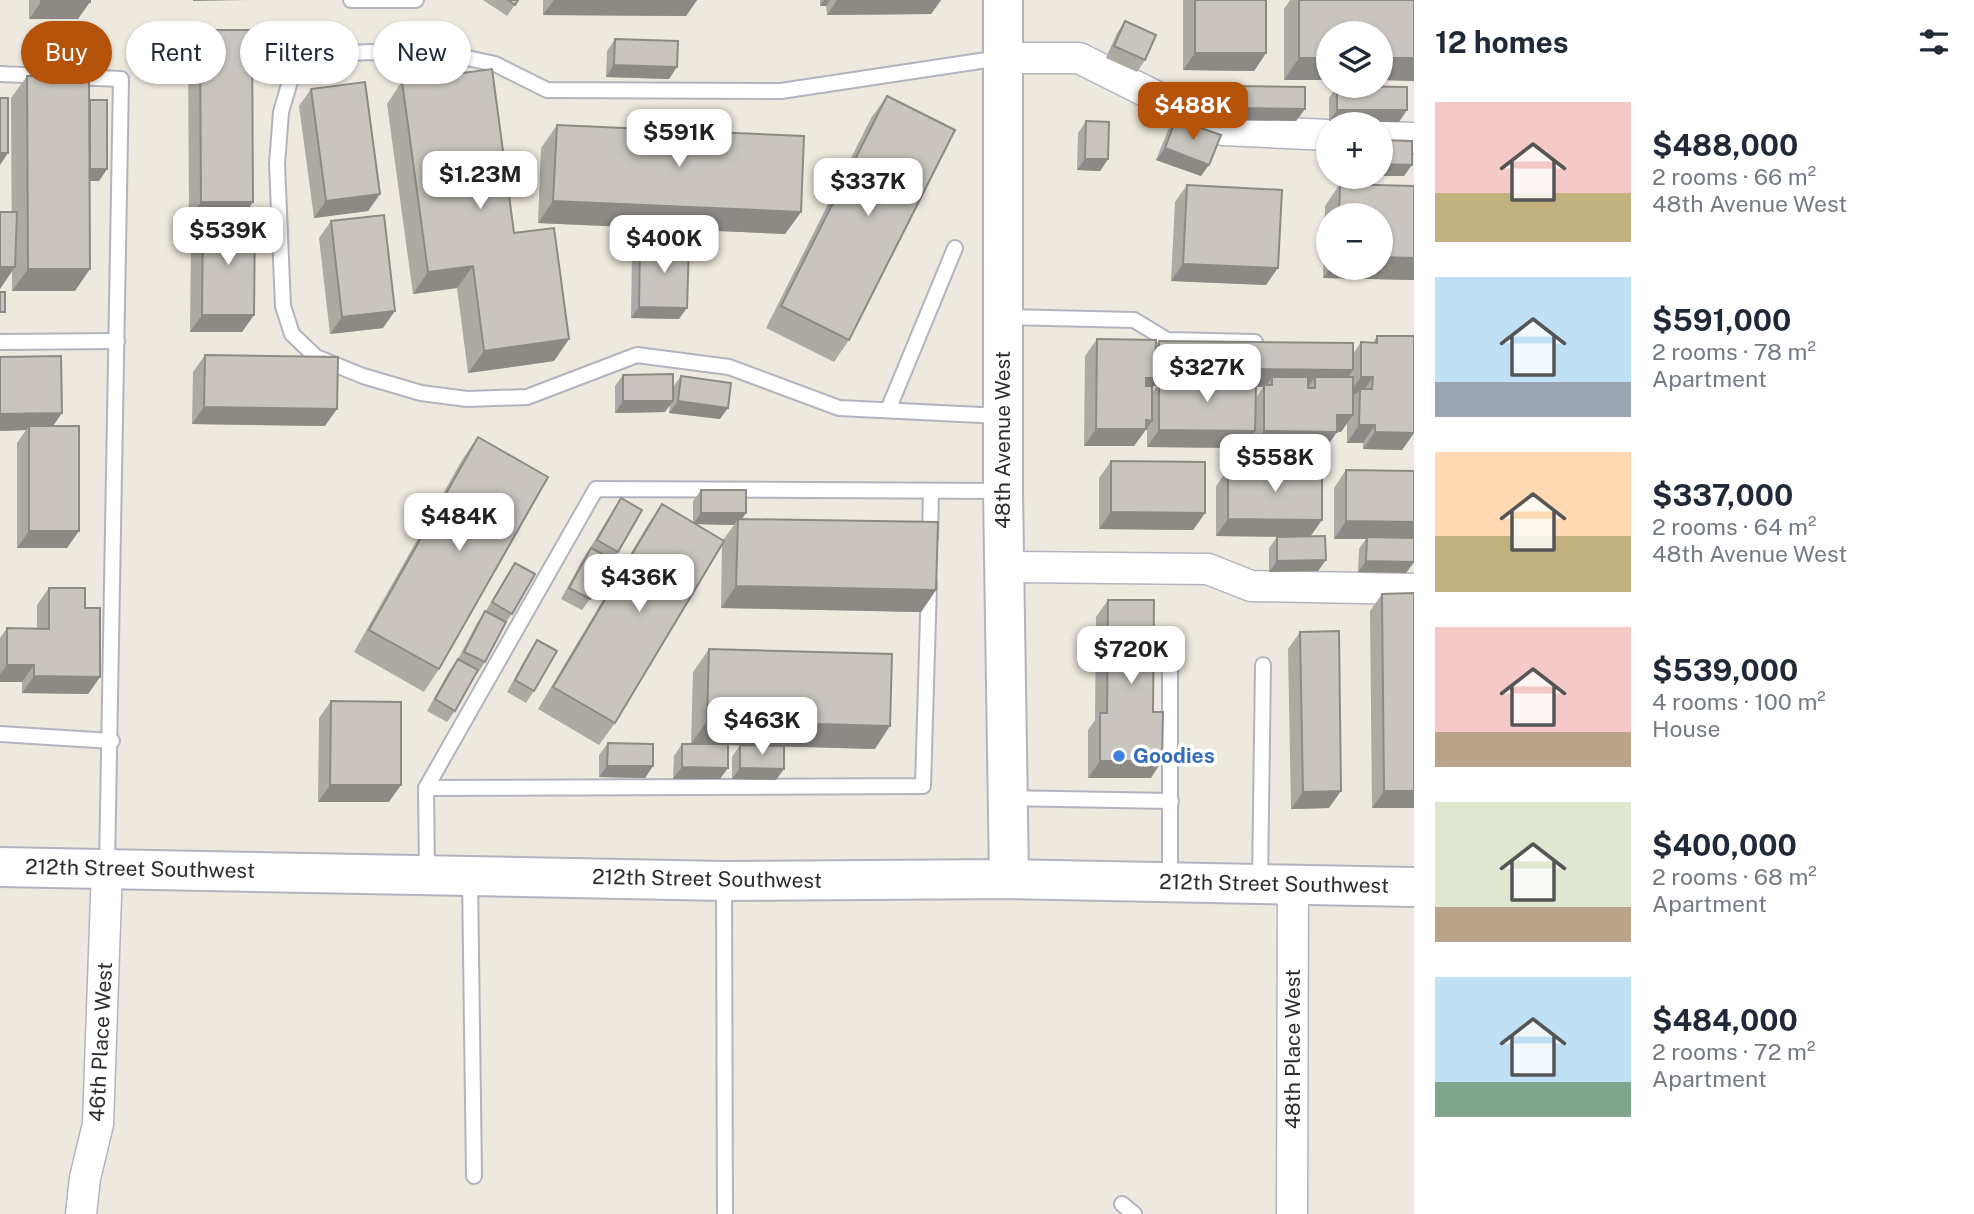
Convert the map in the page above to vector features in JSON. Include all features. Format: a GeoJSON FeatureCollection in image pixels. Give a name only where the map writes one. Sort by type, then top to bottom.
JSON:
{"type":"FeatureCollection","features":[{"type":"Feature","properties":{"kind":"main road","name":"48th Avenue West"},"geometry":{"type":"LineString","coordinates":[[1003,0],[1003,491],[1009,879]]}},
{"type":"Feature","properties":{"kind":"main road","name":"212th Street Southwest"},"geometry":{"type":"LineString","coordinates":[[0,867],[724,881],[1009,879],[1414,887]]}},
{"type":"Feature","properties":{"kind":"street"},"geometry":{"type":"LineString","coordinates":[[1003,58],[1079,58],[1223,130],[1316,134]]}},
{"type":"Feature","properties":{"kind":"street"},"geometry":{"type":"LineString","coordinates":[[1393,137],[1414,138]]}},
{"type":"Feature","properties":{"kind":"street"},"geometry":{"type":"LineString","coordinates":[[1004,567],[1208,569],[1251,586],[1414,589]]}},
{"type":"Feature","properties":{"kind":"street","name":"46th Place West"},"geometry":{"type":"LineString","coordinates":[[81,1214],[85,1178],[98,1124],[107,868]]}},
{"type":"Feature","properties":{"kind":"street","name":"48th Place West"},"geometry":{"type":"LineString","coordinates":[[1276,885],[1292,1214]]}},
{"type":"Feature","properties":{"kind":"lane"},"geometry":{"type":"LineString","coordinates":[[351,0],[416,0]]}},
{"type":"Feature","properties":{"kind":"lane"},"geometry":{"type":"LineString","coordinates":[[1003,58],[781,90],[547,90],[495,64],[453,55],[371,52],[327,54],[291,79],[281,112],[277,164],[283,306],[292,334],[316,357],[363,376],[421,393],[467,399],[527,397],[637,355],[729,367],[839,408],[1003,416]]}},
{"type":"Feature","properties":{"kind":"lane"},"geometry":{"type":"LineString","coordinates":[[0,75],[121,79],[112,741],[107,868]]}},
{"type":"Feature","properties":{"kind":"lane"},"geometry":{"type":"LineString","coordinates":[[888,410],[955,248]]}},
{"type":"Feature","properties":{"kind":"lane"},"geometry":{"type":"LineString","coordinates":[[1003,317],[1134,320],[1167,340],[1272,343]]}},
{"type":"Feature","properties":{"kind":"lane"},"geometry":{"type":"LineString","coordinates":[[0,342],[117,341]]}},
{"type":"Feature","properties":{"kind":"lane"},"geometry":{"type":"LineString","coordinates":[[427,874],[426,788],[596,489],[1003,491]]}},
{"type":"Feature","properties":{"kind":"lane"},"geometry":{"type":"LineString","coordinates":[[426,788],[923,786],[931,491]]}},
{"type":"Feature","properties":{"kind":"lane"},"geometry":{"type":"LineString","coordinates":[[1170,635],[1170,882]]}},
{"type":"Feature","properties":{"kind":"lane"},"geometry":{"type":"LineString","coordinates":[[1263,665],[1276,885]]}},
{"type":"Feature","properties":{"kind":"lane"},"geometry":{"type":"LineString","coordinates":[[0,734],[112,741]]}},
{"type":"Feature","properties":{"kind":"lane"},"geometry":{"type":"LineString","coordinates":[[1006,798],[1171,801]]}},
{"type":"Feature","properties":{"kind":"lane"},"geometry":{"type":"LineString","coordinates":[[470,875],[474,1176]]}},
{"type":"Feature","properties":{"kind":"lane"},"geometry":{"type":"LineString","coordinates":[[724,881],[725,1214]]}},
{"type":"Feature","properties":{"kind":"building"},"geometry":{"type":"Polygon","coordinates":[[[90,0],[90,2],[41,2],[90,0]]]}},
{"type":"Feature","properties":{"kind":"building"},"geometry":{"type":"Polygon","coordinates":[[[1195,0],[1266,0],[1266,53],[1195,53],[1195,0]]]}},
{"type":"Feature","properties":{"kind":"building"},"geometry":{"type":"Polygon","coordinates":[[[1299,0],[1414,0],[1414,58],[1393,58],[1393,21],[1316,21],[1316,58],[1299,58],[1299,0]]]}},
{"type":"Feature","properties":{"kind":"building"},"geometry":{"type":"Polygon","coordinates":[[[1125,21],[1156,35],[1145,60],[1114,46],[1125,21]]]}},
{"type":"Feature","properties":{"kind":"building"},"geometry":{"type":"Polygon","coordinates":[[[226,30],[240,30],[240,84],[252,84],[253,202],[201,202],[200,84],[226,84],[226,30]]]}},
{"type":"Feature","properties":{"kind":"building"},"geometry":{"type":"Polygon","coordinates":[[[615,39],[678,41],[677,67],[614,65],[615,39]]]}},
{"type":"Feature","properties":{"kind":"building"},"geometry":{"type":"Polygon","coordinates":[[[492,69],[514,233],[554,228],[569,339],[484,351],[473,266],[428,272],[402,84],[471,84],[471,72],[492,69]]]}},
{"type":"Feature","properties":{"kind":"building"},"geometry":{"type":"Polygon","coordinates":[[[365,82],[380,194],[326,201],[311,89],[365,82]]]}},
{"type":"Feature","properties":{"kind":"building"},"geometry":{"type":"Polygon","coordinates":[[[27,84],[89,84],[90,269],[28,269],[27,84]]]}},
{"type":"Feature","properties":{"kind":"building"},"geometry":{"type":"Polygon","coordinates":[[[1235,86],[1305,87],[1305,109],[1235,108],[1235,86]]]}},
{"type":"Feature","properties":{"kind":"building"},"geometry":{"type":"Polygon","coordinates":[[[1393,87],[1407,87],[1407,110],[1337,110],[1337,98],[1393,98],[1393,87]]]}},
{"type":"Feature","properties":{"kind":"building"},"geometry":{"type":"Polygon","coordinates":[[[887,96],[955,130],[849,340],[781,306],[887,96]]]}},
{"type":"Feature","properties":{"kind":"building"},"geometry":{"type":"Polygon","coordinates":[[[0,98],[8,98],[8,153],[0,153],[0,98]]]}},
{"type":"Feature","properties":{"kind":"building"},"geometry":{"type":"Polygon","coordinates":[[[90,100],[107,100],[107,169],[90,169],[90,100]]]}},
{"type":"Feature","properties":{"kind":"building"},"geometry":{"type":"Polygon","coordinates":[[[1176,119],[1221,135],[1209,165],[1165,148],[1176,119]]]}},
{"type":"Feature","properties":{"kind":"building"},"geometry":{"type":"Polygon","coordinates":[[[1086,121],[1109,122],[1108,159],[1085,159],[1086,121]]]}},
{"type":"Feature","properties":{"kind":"building"},"geometry":{"type":"Polygon","coordinates":[[[557,125],[804,136],[801,212],[553,201],[557,125]]]}},
{"type":"Feature","properties":{"kind":"building"},"geometry":{"type":"Polygon","coordinates":[[[1393,140],[1412,141],[1412,165],[1393,164],[1393,140]]]}},
{"type":"Feature","properties":{"kind":"building"},"geometry":{"type":"Polygon","coordinates":[[[1187,185],[1282,190],[1278,268],[1183,264],[1187,185]]]}},
{"type":"Feature","properties":{"kind":"building"},"geometry":{"type":"Polygon","coordinates":[[[1393,185],[1414,186],[1414,258],[1393,257],[1393,203],[1339,203],[1340,189],[1393,189],[1393,185]]]}},
{"type":"Feature","properties":{"kind":"building"},"geometry":{"type":"Polygon","coordinates":[[[0,212],[17,212],[15,267],[0,267],[0,212]]]}},
{"type":"Feature","properties":{"kind":"building"},"geometry":{"type":"Polygon","coordinates":[[[384,215],[395,311],[342,317],[331,221],[384,215]]]}},
{"type":"Feature","properties":{"kind":"building"},"geometry":{"type":"Polygon","coordinates":[[[203,218],[255,219],[254,315],[202,315],[203,218]]]}},
{"type":"Feature","properties":{"kind":"building"},"geometry":{"type":"Polygon","coordinates":[[[640,242],[689,244],[687,308],[639,307],[640,242]]]}},
{"type":"Feature","properties":{"kind":"building"},"geometry":{"type":"Polygon","coordinates":[[[0,292],[5,292],[5,312],[0,312],[0,292]]]}},
{"type":"Feature","properties":{"kind":"building"},"geometry":{"type":"Polygon","coordinates":[[[1377,336],[1414,336],[1414,433],[1375,432],[1375,425],[1359,425],[1360,389],[1372,389],[1373,377],[1361,377],[1361,342],[1377,343],[1377,336]]]}},
{"type":"Feature","properties":{"kind":"building"},"geometry":{"type":"Polygon","coordinates":[[[1097,339],[1156,340],[1155,378],[1146,378],[1146,386],[1152,386],[1152,421],[1146,420],[1146,429],[1096,429],[1097,339]]]}},
{"type":"Feature","properties":{"kind":"building"},"geometry":{"type":"Polygon","coordinates":[[[1159,341],[1353,343],[1353,370],[1159,368],[1159,341]]]}},
{"type":"Feature","properties":{"kind":"building"},"geometry":{"type":"Polygon","coordinates":[[[205,355],[338,357],[337,409],[204,407],[205,355]]]}},
{"type":"Feature","properties":{"kind":"building"},"geometry":{"type":"Polygon","coordinates":[[[61,356],[62,413],[0,414],[0,357],[61,356]]]}},
{"type":"Feature","properties":{"kind":"building"},"geometry":{"type":"Polygon","coordinates":[[[673,374],[673,401],[623,401],[623,375],[673,374]]]}},
{"type":"Feature","properties":{"kind":"building"},"geometry":{"type":"Polygon","coordinates":[[[681,376],[731,383],[728,408],[678,401],[681,376]]]}},
{"type":"Feature","properties":{"kind":"building"},"geometry":{"type":"Polygon","coordinates":[[[1166,376],[1203,376],[1203,384],[1214,385],[1214,376],[1246,376],[1246,386],[1256,386],[1255,431],[1159,430],[1159,383],[1166,384],[1166,376]]]}},
{"type":"Feature","properties":{"kind":"building"},"geometry":{"type":"Polygon","coordinates":[[[1272,377],[1308,377],[1308,388],[1315,388],[1315,377],[1353,377],[1353,415],[1337,415],[1337,432],[1264,431],[1264,385],[1272,385],[1272,377]]]}},
{"type":"Feature","properties":{"kind":"building"},"geometry":{"type":"Polygon","coordinates":[[[29,426],[79,426],[79,531],[29,531],[29,426]]]}},
{"type":"Feature","properties":{"kind":"building"},"geometry":{"type":"Polygon","coordinates":[[[478,437],[548,477],[439,669],[369,630],[478,437]]]}},
{"type":"Feature","properties":{"kind":"building"},"geometry":{"type":"Polygon","coordinates":[[[1111,461],[1205,462],[1205,513],[1111,512],[1111,461]]]}},
{"type":"Feature","properties":{"kind":"building"},"geometry":{"type":"Polygon","coordinates":[[[1228,469],[1322,469],[1322,520],[1228,519],[1228,469]]]}},
{"type":"Feature","properties":{"kind":"building"},"geometry":{"type":"Polygon","coordinates":[[[1346,470],[1414,471],[1414,522],[1346,521],[1346,470]]]}},
{"type":"Feature","properties":{"kind":"building"},"geometry":{"type":"Polygon","coordinates":[[[701,490],[746,490],[746,513],[701,513],[701,490]]]}},
{"type":"Feature","properties":{"kind":"building"},"geometry":{"type":"Polygon","coordinates":[[[621,498],[642,510],[618,552],[597,540],[621,498]]]}},
{"type":"Feature","properties":{"kind":"building"},"geometry":{"type":"Polygon","coordinates":[[[662,504],[724,541],[615,723],[553,687],[662,504]]]}},
{"type":"Feature","properties":{"kind":"building"},"geometry":{"type":"Polygon","coordinates":[[[738,519],[938,522],[936,590],[736,586],[738,519]]]}},
{"type":"Feature","properties":{"kind":"building"},"geometry":{"type":"Polygon","coordinates":[[[1325,536],[1326,560],[1277,561],[1277,537],[1325,536]]]}},
{"type":"Feature","properties":{"kind":"building"},"geometry":{"type":"Polygon","coordinates":[[[1367,537],[1414,538],[1414,562],[1366,561],[1367,537]]]}},
{"type":"Feature","properties":{"kind":"building"},"geometry":{"type":"Polygon","coordinates":[[[591,548],[612,559],[590,599],[569,588],[591,548]]]}},
{"type":"Feature","properties":{"kind":"building"},"geometry":{"type":"Polygon","coordinates":[[[515,563],[535,574],[512,614],[492,602],[515,563]]]}},
{"type":"Feature","properties":{"kind":"building"},"geometry":{"type":"Polygon","coordinates":[[[49,588],[85,588],[85,608],[100,608],[100,677],[34,676],[34,665],[7,665],[7,628],[49,629],[49,588]]]}},
{"type":"Feature","properties":{"kind":"building"},"geometry":{"type":"Polygon","coordinates":[[[1414,593],[1414,791],[1384,791],[1382,594],[1414,593]]]}},
{"type":"Feature","properties":{"kind":"building"},"geometry":{"type":"Polygon","coordinates":[[[1108,600],[1154,600],[1153,712],[1163,712],[1162,761],[1100,761],[1100,713],[1107,713],[1108,600]]]}},
{"type":"Feature","properties":{"kind":"building"},"geometry":{"type":"Polygon","coordinates":[[[485,611],[506,622],[485,662],[464,652],[485,611]]]}},
{"type":"Feature","properties":{"kind":"building"},"geometry":{"type":"Polygon","coordinates":[[[1339,631],[1341,791],[1303,792],[1300,632],[1339,631]]]}},
{"type":"Feature","properties":{"kind":"building"},"geometry":{"type":"Polygon","coordinates":[[[537,640],[557,651],[534,691],[515,680],[537,640]]]}},
{"type":"Feature","properties":{"kind":"building"},"geometry":{"type":"Polygon","coordinates":[[[709,649],[892,654],[890,726],[707,721],[709,649]]]}},
{"type":"Feature","properties":{"kind":"building"},"geometry":{"type":"Polygon","coordinates":[[[458,659],[478,670],[455,711],[435,699],[458,659]]]}},
{"type":"Feature","properties":{"kind":"building"},"geometry":{"type":"Polygon","coordinates":[[[331,701],[401,702],[401,785],[330,785],[331,701]]]}},
{"type":"Feature","properties":{"kind":"building"},"geometry":{"type":"Polygon","coordinates":[[[608,743],[653,744],[653,766],[607,766],[608,743]]]}},
{"type":"Feature","properties":{"kind":"building"},"geometry":{"type":"Polygon","coordinates":[[[682,744],[728,744],[728,768],[682,767],[682,744]]]}},
{"type":"Feature","properties":{"kind":"building"},"geometry":{"type":"Polygon","coordinates":[[[740,745],[784,746],[784,769],[740,768],[740,745]]]}},
{"type":"Feature","properties":{"kind":"place","name":"Goodies"},"geometry":{"type":"Point","coordinates":[1119,756]}}]}
